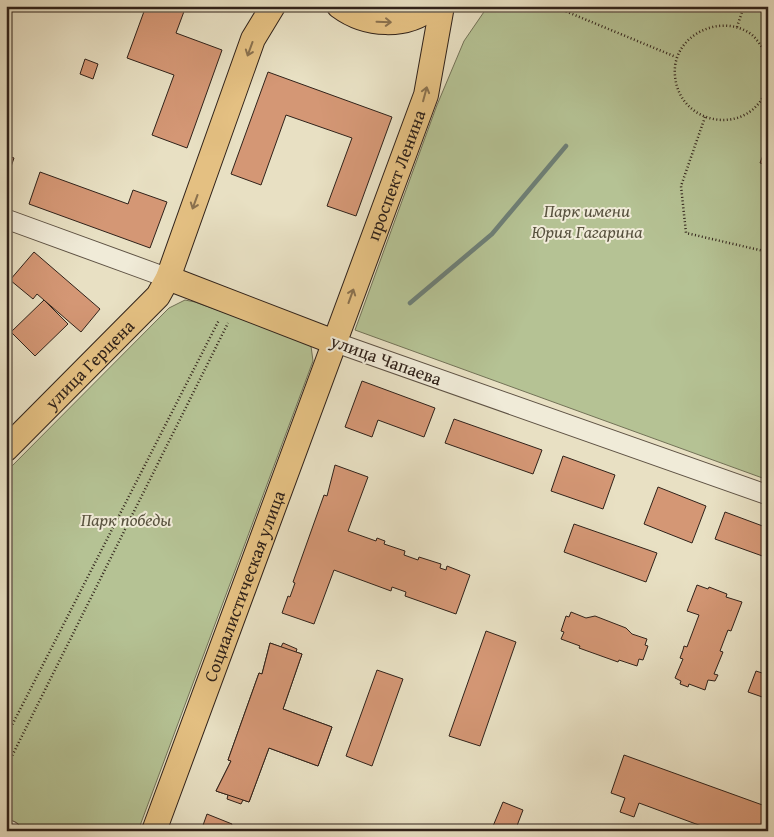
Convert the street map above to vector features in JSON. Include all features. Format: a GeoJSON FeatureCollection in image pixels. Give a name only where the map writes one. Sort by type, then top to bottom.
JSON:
{"type":"FeatureCollection","features":[{"type":"Feature","properties":{"kind":"main road"},"geometry":{"type":"LineString","coordinates":[[168,278],[253,40],[273,6]]}},
{"type":"Feature","properties":{"kind":"main road"},"geometry":{"type":"LineString","coordinates":[[339,6],[349,14],[368,21],[389,23],[410,19],[433,6]]}},
{"type":"Feature","properties":{"kind":"main road","name":"проспект Ленина"},"geometry":{"type":"LineString","coordinates":[[334,342],[426,95],[442,6]]}},
{"type":"Feature","properties":{"kind":"main road","name":"улица Чапаева"},"geometry":{"type":"LineString","coordinates":[[168,278],[334,342]]}},
{"type":"Feature","properties":{"kind":"main road","name":"улица Герцена"},"geometry":{"type":"LineString","coordinates":[[6,449],[158,296],[168,278]]}},
{"type":"Feature","properties":{"kind":"main road","name":"Социалистическая улица"},"geometry":{"type":"LineString","coordinates":[[154,831],[334,342]]}},
{"type":"Feature","properties":{"kind":"street","name":"улица Чапаева"},"geometry":{"type":"LineString","coordinates":[[6,220],[168,278]]}},
{"type":"Feature","properties":{"kind":"street","name":"улица Чапаева"},"geometry":{"type":"LineString","coordinates":[[334,342],[768,495]]}},
{"type":"Feature","properties":{"kind":"street"},"geometry":{"type":"LineString","coordinates":[[6,829],[11,831]]}},
{"type":"Feature","properties":{"kind":"path"},"geometry":{"type":"LineString","coordinates":[[553,6],[677,58]]}},
{"type":"Feature","properties":{"kind":"path"},"geometry":{"type":"LineString","coordinates":[[737,27],[744,6]]}},
{"type":"Feature","properties":{"kind":"path"},"geometry":{"type":"LineString","coordinates":[[768,60],[762,46],[751,35],[737,27],[722,25],[707,27],[694,34],[684,45],[677,58],[674,74],[677,89],[685,103],[697,114],[728,120],[744,115],[757,106],[766,92],[768,84]]}},
{"type":"Feature","properties":{"kind":"path"},"geometry":{"type":"LineString","coordinates":[[705,117],[681,186],[686,233],[768,252]]}},
{"type":"Feature","properties":{"kind":"path"},"geometry":{"type":"LineString","coordinates":[[6,737],[219,320]]}},
{"type":"Feature","properties":{"kind":"path"},"geometry":{"type":"LineString","coordinates":[[6,768],[229,323]]}},
{"type":"Feature","properties":{"kind":"green space","name":"Парк имени Юрия Гагарина"},"geometry":{"type":"Polygon","coordinates":[[[488,6],[768,6],[768,480],[355,330],[437,105],[464,41],[488,6]]]}},
{"type":"Feature","properties":{"kind":"green space","name":"Парк победы"},"geometry":{"type":"Polygon","coordinates":[[[185,300],[306,342],[311,346],[313,361],[138,831],[6,831],[6,472],[169,308],[185,300]]]}},
{"type":"Feature","properties":{"kind":"building"},"geometry":{"type":"Polygon","coordinates":[[[146,6],[186,6],[176,33],[222,50],[187,148],[152,135],[174,75],[127,58],[146,6]]]}},
{"type":"Feature","properties":{"kind":"building"},"geometry":{"type":"Polygon","coordinates":[[[85,59],[98,64],[93,79],[80,74],[85,59]]]}},
{"type":"Feature","properties":{"kind":"building"},"geometry":{"type":"Polygon","coordinates":[[[268,72],[392,117],[356,216],[327,206],[352,138],[286,115],[261,185],[231,174],[268,72]]]}},
{"type":"Feature","properties":{"kind":"building"},"geometry":{"type":"Polygon","coordinates":[[[768,142],[768,165],[760,163],[768,142]]]}},
{"type":"Feature","properties":{"kind":"building"},"geometry":{"type":"Polygon","coordinates":[[[6,155],[14,158],[6,181],[6,155]]]}},
{"type":"Feature","properties":{"kind":"building"},"geometry":{"type":"Polygon","coordinates":[[[40,172],[128,204],[133,190],[167,202],[150,248],[29,204],[40,172]]]}},
{"type":"Feature","properties":{"kind":"building"},"geometry":{"type":"Polygon","coordinates":[[[34,252],[100,309],[81,332],[37,294],[33,299],[10,280],[34,252]]]}},
{"type":"Feature","properties":{"kind":"building"},"geometry":{"type":"Polygon","coordinates":[[[44,300],[68,324],[35,356],[11,332],[44,300]]]}},
{"type":"Feature","properties":{"kind":"building"},"geometry":{"type":"Polygon","coordinates":[[[362,381],[435,408],[424,437],[378,420],[372,437],[345,427],[362,381]]]}},
{"type":"Feature","properties":{"kind":"building"},"geometry":{"type":"Polygon","coordinates":[[[454,419],[542,450],[533,474],[445,443],[454,419]]]}},
{"type":"Feature","properties":{"kind":"building"},"geometry":{"type":"Polygon","coordinates":[[[563,456],[615,475],[603,509],[551,491],[563,456]]]}},
{"type":"Feature","properties":{"kind":"building"},"geometry":{"type":"Polygon","coordinates":[[[335,465],[368,477],[348,531],[376,541],[377,538],[385,541],[384,544],[405,551],[404,555],[418,560],[419,557],[441,564],[440,568],[446,570],[447,566],[470,575],[456,614],[405,596],[406,592],[392,587],[391,591],[334,570],[314,624],[282,613],[295,583],[293,582],[324,495],[327,496],[335,465]]]}},
{"type":"Feature","properties":{"kind":"building"},"geometry":{"type":"Polygon","coordinates":[[[658,487],[706,506],[692,543],[644,524],[658,487]]]}},
{"type":"Feature","properties":{"kind":"building"},"geometry":{"type":"Polygon","coordinates":[[[725,512],[768,528],[768,558],[715,539],[725,512]]]}},
{"type":"Feature","properties":{"kind":"building"},"geometry":{"type":"Polygon","coordinates":[[[574,524],[657,553],[646,582],[564,552],[574,524]]]}},
{"type":"Feature","properties":{"kind":"building"},"geometry":{"type":"Polygon","coordinates":[[[697,585],[708,589],[709,587],[727,594],[726,597],[742,602],[731,631],[728,630],[720,651],[723,652],[714,674],[718,675],[715,681],[708,680],[705,690],[689,684],[688,687],[680,684],[681,681],[675,678],[683,659],[680,658],[684,646],[687,647],[699,615],[687,611],[697,585]]]}},
{"type":"Feature","properties":{"kind":"building"},"geometry":{"type":"Polygon","coordinates":[[[571,612],[586,618],[595,616],[626,628],[632,634],[647,639],[645,645],[648,646],[643,660],[639,659],[637,666],[619,660],[618,662],[579,648],[580,646],[561,639],[564,632],[561,631],[566,616],[569,617],[571,612]]]}},
{"type":"Feature","properties":{"kind":"building"},"geometry":{"type":"Polygon","coordinates":[[[486,631],[516,642],[480,746],[449,736],[486,631]]]}},
{"type":"Feature","properties":{"kind":"building"},"geometry":{"type":"Polygon","coordinates":[[[270,643],[281,647],[283,643],[297,649],[296,652],[302,654],[283,709],[332,727],[318,766],[269,748],[249,802],[243,800],[241,804],[227,799],[228,795],[216,791],[231,761],[228,760],[259,673],[262,674],[270,643]]]}},
{"type":"Feature","properties":{"kind":"building"},"geometry":{"type":"Polygon","coordinates":[[[270,643],[302,654],[283,709],[332,727],[318,766],[269,748],[249,802],[216,791],[231,761],[228,760],[259,673],[262,674],[270,643]]]}},
{"type":"Feature","properties":{"kind":"building"},"geometry":{"type":"Polygon","coordinates":[[[377,670],[403,679],[372,766],[346,756],[377,670]]]}},
{"type":"Feature","properties":{"kind":"building"},"geometry":{"type":"Polygon","coordinates":[[[756,671],[768,675],[768,699],[748,692],[756,671]]]}},
{"type":"Feature","properties":{"kind":"building"},"geometry":{"type":"Polygon","coordinates":[[[624,755],[768,807],[768,831],[715,831],[639,803],[634,817],[620,812],[625,798],[611,793],[624,755]]]}},
{"type":"Feature","properties":{"kind":"building"},"geometry":{"type":"Polygon","coordinates":[[[503,802],[523,810],[515,831],[491,831],[503,802]]]}},
{"type":"Feature","properties":{"kind":"building"},"geometry":{"type":"Polygon","coordinates":[[[207,814],[232,824],[229,831],[201,831],[207,814]]]}},
{"type":"Feature","properties":{"kind":"waterway"},"geometry":{"type":"LineString","coordinates":[[410,303],[492,234],[566,146]]}}]}
